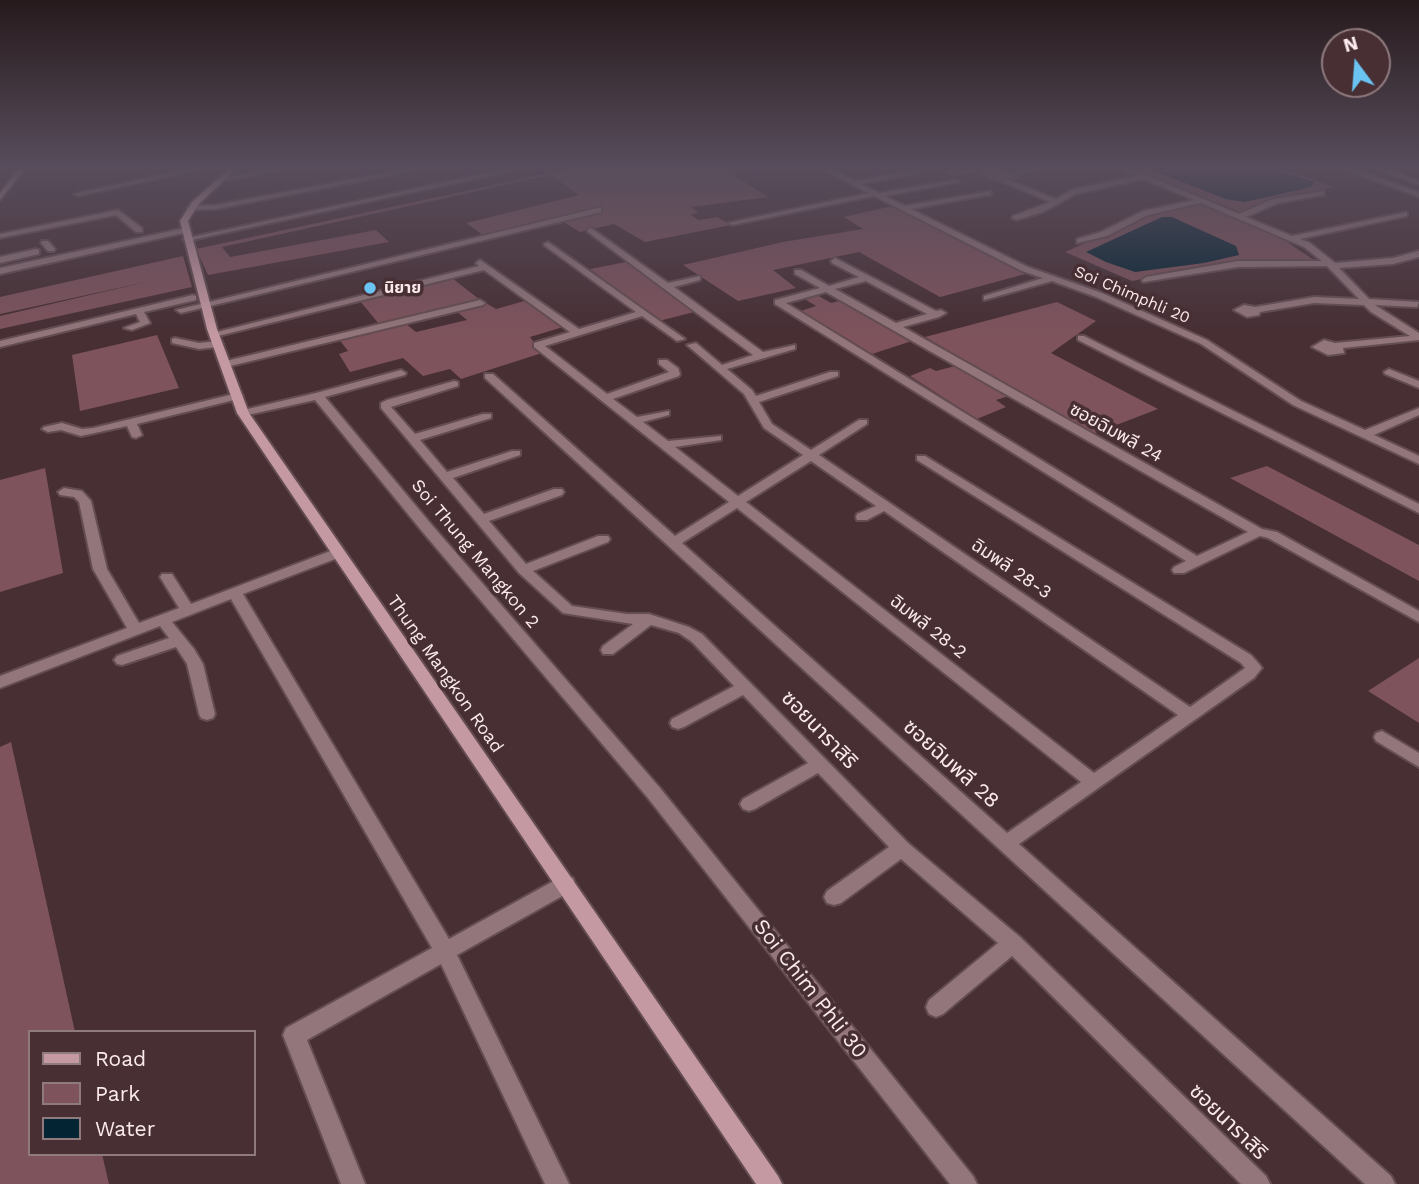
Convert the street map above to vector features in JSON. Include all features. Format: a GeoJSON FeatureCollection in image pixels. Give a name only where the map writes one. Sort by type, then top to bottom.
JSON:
{"type":"FeatureCollection","features":[{"type":"Feature","properties":{"kind":"street"},"geometry":{"type":"LineString","coordinates":[[0,236],[58,224]]}},
{"type":"Feature","properties":{"kind":"street"},"geometry":{"type":"LineString","coordinates":[[132,224],[139,230]]}},
{"type":"Feature","properties":{"kind":"street"},"geometry":{"type":"LineString","coordinates":[[0,260],[48,246],[185,224]]}},
{"type":"Feature","properties":{"kind":"street"},"geometry":{"type":"LineString","coordinates":[[0,271],[186,224]]}},
{"type":"Feature","properties":{"kind":"street","name":"Thung Mangkon Road"},"geometry":{"type":"LineString","coordinates":[[187,224],[203,300],[243,413],[770,1184]]}},
{"type":"Feature","properties":{"kind":"street"},"geometry":{"type":"LineString","coordinates":[[0,344],[535,224]]}},
{"type":"Feature","properties":{"kind":"street","name":"Soi Chimphli 20"},"geometry":{"type":"LineString","coordinates":[[938,224],[1051,279],[1099,295],[1204,342],[1276,391],[1419,460]]}},
{"type":"Feature","properties":{"kind":"street"},"geometry":{"type":"LineString","coordinates":[[1080,241],[1123,224]]}},
{"type":"Feature","properties":{"kind":"street"},"geometry":{"type":"LineString","coordinates":[[1261,224],[1307,244],[1330,264],[1364,302],[1388,320],[1419,337]]}},
{"type":"Feature","properties":{"kind":"street"},"geometry":{"type":"LineString","coordinates":[[1294,238],[1358,224]]}},
{"type":"Feature","properties":{"kind":"street"},"geometry":{"type":"LineString","coordinates":[[591,230],[761,356]]}},
{"type":"Feature","properties":{"kind":"street"},"geometry":{"type":"LineString","coordinates":[[548,244],[640,313],[680,339]]}},
{"type":"Feature","properties":{"kind":"street"},"geometry":{"type":"LineString","coordinates":[[1146,280],[1238,264],[1380,263],[1419,254]]}},
{"type":"Feature","properties":{"kind":"street"},"geometry":{"type":"LineString","coordinates":[[476,260],[575,331],[640,313]]}},
{"type":"Feature","properties":{"kind":"street"},"geometry":{"type":"LineString","coordinates":[[835,261],[939,314],[894,327]]}},
{"type":"Feature","properties":{"kind":"street"},"geometry":{"type":"LineString","coordinates":[[175,341],[199,346],[216,339],[486,267]]}},
{"type":"Feature","properties":{"kind":"street","name":"ซอยฉิมพลี 24"},"geometry":{"type":"LineString","coordinates":[[798,272],[1258,532],[1272,535],[1419,617]]}},
{"type":"Feature","properties":{"kind":"street"},"geometry":{"type":"LineString","coordinates":[[667,286],[697,278]]}},
{"type":"Feature","properties":{"kind":"street"},"geometry":{"type":"LineString","coordinates":[[867,278],[778,302],[1195,561]]}},
{"type":"Feature","properties":{"kind":"street"},"geometry":{"type":"LineString","coordinates":[[987,298],[1051,279]]}},
{"type":"Feature","properties":{"kind":"street"},"geometry":{"type":"LineString","coordinates":[[181,310],[203,300]]}},
{"type":"Feature","properties":{"kind":"street"},"geometry":{"type":"LineString","coordinates":[[1255,310],[1314,300],[1418,304]]}},
{"type":"Feature","properties":{"kind":"street"},"geometry":{"type":"LineString","coordinates":[[226,364],[480,303]]}},
{"type":"Feature","properties":{"kind":"street"},"geometry":{"type":"LineString","coordinates":[[130,328],[145,323],[138,311]]}},
{"type":"Feature","properties":{"kind":"street"},"geometry":{"type":"LineString","coordinates":[[725,330],[740,326]]}},
{"type":"Feature","properties":{"kind":"street","name":"ฉิมพลี 28-2"},"geometry":{"type":"LineString","coordinates":[[575,331],[538,345],[1095,783]]}},
{"type":"Feature","properties":{"kind":"street"},"geometry":{"type":"LineString","coordinates":[[1335,346],[1419,337]]}},
{"type":"Feature","properties":{"kind":"street"},"geometry":{"type":"LineString","coordinates":[[1081,338],[1419,509]]}},
{"type":"Feature","properties":{"kind":"street","name":"ฉิมพลี 28-3"},"geometry":{"type":"LineString","coordinates":[[692,345],[721,368],[752,400],[768,426],[1190,715]]}},
{"type":"Feature","properties":{"kind":"street"},"geometry":{"type":"LineString","coordinates":[[721,368],[791,347]]}},
{"type":"Feature","properties":{"kind":"street"},"geometry":{"type":"LineString","coordinates":[[605,398],[675,374],[674,370],[663,362]]}},
{"type":"Feature","properties":{"kind":"street"},"geometry":{"type":"LineString","coordinates":[[1389,372],[1419,385]]}},
{"type":"Feature","properties":{"kind":"street"},"geometry":{"type":"LineString","coordinates":[[243,413],[401,373]]}},
{"type":"Feature","properties":{"kind":"street"},"geometry":{"type":"LineString","coordinates":[[752,400],[834,374]]}},
{"type":"Feature","properties":{"kind":"street","name":"ซอยฉิมพลี 28"},"geometry":{"type":"LineString","coordinates":[[489,376],[1383,1184]]}},
{"type":"Feature","properties":{"kind":"street","name":"ซอยนาราสิริ"},"geometry":{"type":"LineString","coordinates":[[454,384],[385,405],[524,570],[568,610],[627,620],[649,619],[684,630],[697,638],[902,848],[1013,943],[1258,1184]]}},
{"type":"Feature","properties":{"kind":"street"},"geometry":{"type":"LineString","coordinates":[[48,429],[67,427],[81,433],[237,396]]}},
{"type":"Feature","properties":{"kind":"street","name":"Soi Thung Mangkon 2"},"geometry":{"type":"LineString","coordinates":[[318,396],[426,527],[654,793]]}},
{"type":"Feature","properties":{"kind":"street"},"geometry":{"type":"LineString","coordinates":[[1364,435],[1419,411]]}},
{"type":"Feature","properties":{"kind":"street"},"geometry":{"type":"LineString","coordinates":[[634,421],[665,413]]}},
{"type":"Feature","properties":{"kind":"street"},"geometry":{"type":"LineString","coordinates":[[411,439],[487,416]]}},
{"type":"Feature","properties":{"kind":"street"},"geometry":{"type":"LineString","coordinates":[[1407,416],[1419,421]]}},
{"type":"Feature","properties":{"kind":"street"},"geometry":{"type":"LineString","coordinates":[[130,421],[136,435]]}},
{"type":"Feature","properties":{"kind":"street"},"geometry":{"type":"LineString","coordinates":[[673,543],[863,422]]}},
{"type":"Feature","properties":{"kind":"street"},"geometry":{"type":"LineString","coordinates":[[665,445],[716,438]]}},
{"type":"Feature","properties":{"kind":"street"},"geometry":{"type":"LineString","coordinates":[[444,477],[516,453]]}},
{"type":"Feature","properties":{"kind":"street"},"geometry":{"type":"LineString","coordinates":[[921,458],[1246,659],[1254,668],[1095,783],[1005,844]]}},
{"type":"Feature","properties":{"kind":"street"},"geometry":{"type":"LineString","coordinates":[[64,492],[78,494],[85,501],[100,569],[136,630]]}},
{"type":"Feature","properties":{"kind":"street"},"geometry":{"type":"LineString","coordinates":[[480,520],[558,492]]}},
{"type":"Feature","properties":{"kind":"street"},"geometry":{"type":"LineString","coordinates":[[862,517],[885,506]]}},
{"type":"Feature","properties":{"kind":"street"},"geometry":{"type":"LineString","coordinates":[[1179,570],[1258,532]]}},
{"type":"Feature","properties":{"kind":"street"},"geometry":{"type":"LineString","coordinates":[[524,570],[603,538]]}},
{"type":"Feature","properties":{"kind":"street"},"geometry":{"type":"LineString","coordinates":[[0,682],[338,553]]}},
{"type":"Feature","properties":{"kind":"street"},"geometry":{"type":"LineString","coordinates":[[167,577],[188,611]]}},
{"type":"Feature","properties":{"kind":"street"},"geometry":{"type":"LineString","coordinates":[[235,593],[445,951],[557,1184]]}},
{"type":"Feature","properties":{"kind":"street"},"geometry":{"type":"LineString","coordinates":[[608,650],[649,619]]}},
{"type":"Feature","properties":{"kind":"street"},"geometry":{"type":"LineString","coordinates":[[163,621],[189,653],[197,671],[206,713]]}},
{"type":"Feature","properties":{"kind":"street"},"geometry":{"type":"LineString","coordinates":[[122,660],[179,640]]}},
{"type":"Feature","properties":{"kind":"street"},"geometry":{"type":"LineString","coordinates":[[678,723],[745,687]]}},
{"type":"Feature","properties":{"kind":"street"},"geometry":{"type":"LineString","coordinates":[[1382,737],[1419,761]]}},
{"type":"Feature","properties":{"kind":"street"},"geometry":{"type":"LineString","coordinates":[[749,804],[820,764]]}},
{"type":"Feature","properties":{"kind":"street","name":"Soi Chim Phli 30"},"geometry":{"type":"LineString","coordinates":[[654,793],[965,1184]]}},
{"type":"Feature","properties":{"kind":"street"},"geometry":{"type":"LineString","coordinates":[[834,897],[902,848]]}},
{"type":"Feature","properties":{"kind":"street"},"geometry":{"type":"LineString","coordinates":[[353,1184],[294,1035],[566,884]]}},
{"type":"Feature","properties":{"kind":"street"},"geometry":{"type":"LineString","coordinates":[[936,1007],[1013,943]]}},
{"type":"Feature","properties":{"kind":"green space"},"geometry":{"type":"Polygon","coordinates":[[[311,224],[326,224],[222,247],[230,257],[376,230],[389,242],[208,275],[196,249],[311,224]]]}},
{"type":"Feature","properties":{"kind":"green space"},"geometry":{"type":"Polygon","coordinates":[[[468,224],[530,224],[483,235],[468,224]]]}},
{"type":"Feature","properties":{"kind":"green space"},"geometry":{"type":"Polygon","coordinates":[[[567,224],[613,224],[580,232],[567,224]]]}},
{"type":"Feature","properties":{"kind":"green space"},"geometry":{"type":"Polygon","coordinates":[[[614,224],[731,225],[645,242],[614,224]]]}},
{"type":"Feature","properties":{"kind":"green space"},"geometry":{"type":"Polygon","coordinates":[[[855,224],[929,224],[1029,273],[940,297],[859,252],[773,270],[796,288],[738,301],[683,265],[783,242],[863,229],[855,224]]]}},
{"type":"Feature","properties":{"kind":"green space"},"geometry":{"type":"Polygon","coordinates":[[[1127,224],[1251,224],[1278,236],[1317,262],[1203,267],[1132,281],[1065,252],[1127,224]]]}},
{"type":"Feature","properties":{"kind":"green space"},"geometry":{"type":"Polygon","coordinates":[[[183,256],[192,287],[0,329],[0,316],[150,281],[0,314],[0,297],[183,256]]]}},
{"type":"Feature","properties":{"kind":"green space"},"geometry":{"type":"Polygon","coordinates":[[[626,262],[694,312],[659,321],[590,269],[626,262]]]}},
{"type":"Feature","properties":{"kind":"green space"},"geometry":{"type":"Polygon","coordinates":[[[452,278],[479,299],[379,324],[360,301],[452,278]]]}},
{"type":"Feature","properties":{"kind":"green space"},"geometry":{"type":"Polygon","coordinates":[[[817,295],[831,303],[843,300],[912,341],[872,354],[801,311],[816,306],[803,298],[817,295]]]}},
{"type":"Feature","properties":{"kind":"green space"},"geometry":{"type":"Polygon","coordinates":[[[528,300],[563,327],[530,337],[542,353],[461,379],[450,369],[423,376],[403,358],[350,372],[339,354],[348,351],[338,338],[405,323],[416,332],[467,320],[456,311],[486,303],[496,309],[528,300]]]}},
{"type":"Feature","properties":{"kind":"green space"},"geometry":{"type":"Polygon","coordinates":[[[1057,302],[1096,321],[1051,353],[1158,409],[1093,434],[925,337],[1057,302]]]}},
{"type":"Feature","properties":{"kind":"green space"},"geometry":{"type":"Polygon","coordinates":[[[157,335],[179,388],[80,411],[72,355],[157,335]]]}},
{"type":"Feature","properties":{"kind":"green space"},"geometry":{"type":"Polygon","coordinates":[[[955,366],[1009,396],[996,400],[1006,407],[977,419],[910,376],[930,368],[936,371],[955,366]]]}},
{"type":"Feature","properties":{"kind":"green space"},"geometry":{"type":"Polygon","coordinates":[[[1267,466],[1419,545],[1419,581],[1230,478],[1267,466]]]}},
{"type":"Feature","properties":{"kind":"green space"},"geometry":{"type":"Polygon","coordinates":[[[45,468],[63,573],[0,592],[0,480],[45,468]]]}},
{"type":"Feature","properties":{"kind":"green space"},"geometry":{"type":"Polygon","coordinates":[[[1419,658],[1419,723],[1368,691],[1419,658]]]}},
{"type":"Feature","properties":{"kind":"green space"},"geometry":{"type":"Polygon","coordinates":[[[11,742],[75,1030],[28,1030],[28,1156],[102,1156],[109,1184],[0,1184],[0,747],[11,742]]]}},
{"type":"Feature","properties":{"kind":"water"},"geometry":{"type":"Polygon","coordinates":[[[1146,224],[1188,224],[1236,246],[1239,255],[1204,263],[1135,272],[1086,252],[1146,224]]]}},
{"type":"Feature","properties":{"kind":"place","name":"นิยาย"},"geometry":{"type":"Point","coordinates":[370,288]}}]}
